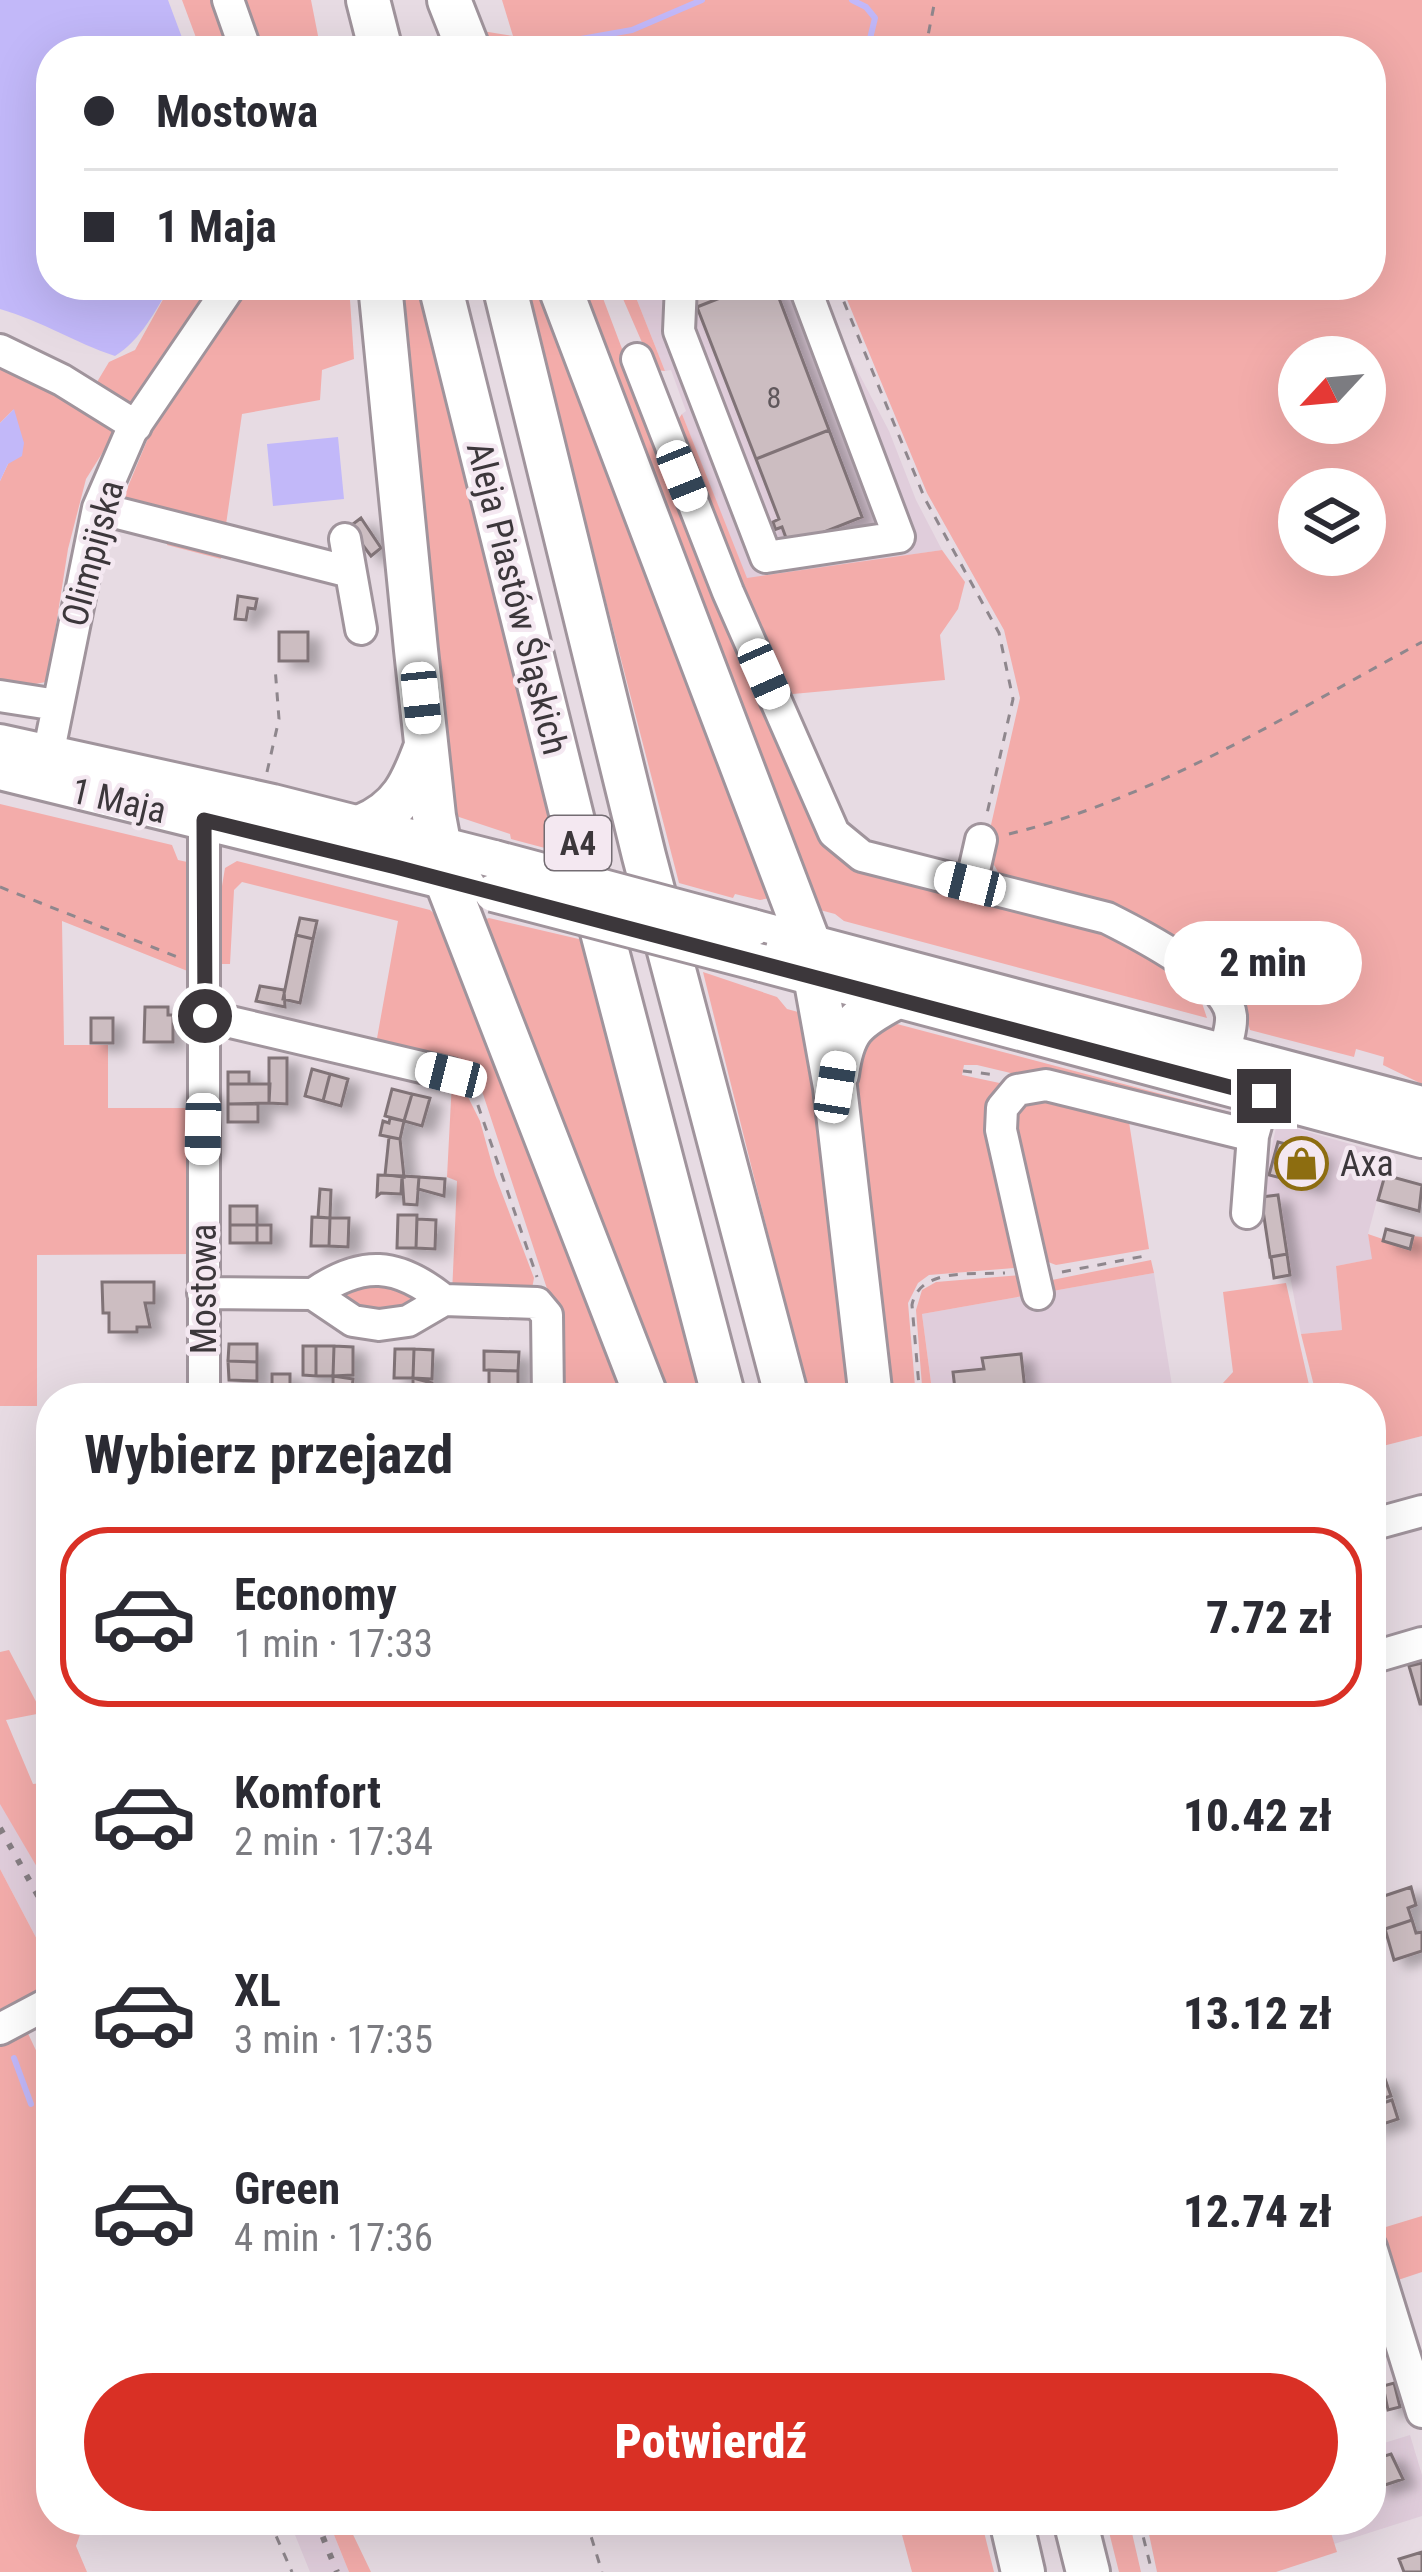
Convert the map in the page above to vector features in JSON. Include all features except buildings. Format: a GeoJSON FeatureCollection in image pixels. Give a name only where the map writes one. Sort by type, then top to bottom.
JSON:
{"type":"FeatureCollection","features":[{"type":"Feature","properties":{"kind":"highway"},"geometry":{"type":"LineString","coordinates":[[352,0],[356,36]]}},
{"type":"Feature","properties":{"kind":"highway"},"geometry":{"type":"LineString","coordinates":[[368,0],[377,36]]}},
{"type":"Feature","properties":{"kind":"highway"},"geometry":{"type":"LineString","coordinates":[[431,0],[440,36]]}},
{"type":"Feature","properties":{"kind":"highway"},"geometry":{"type":"LineString","coordinates":[[449,0],[463,36]]}},
{"type":"Feature","properties":{"kind":"highway"},"geometry":{"type":"LineString","coordinates":[[381,300],[390,416],[442,862],[641,1383]]}},
{"type":"Feature","properties":{"kind":"highway","name":"Aleja Piastów Śląskich"},"geometry":{"type":"LineString","coordinates":[[444,300],[572,821],[720,1383]]}},
{"type":"Feature","properties":{"kind":"highway","name":"Aleja Piastów Śląskich"},"geometry":{"type":"LineString","coordinates":[[508,300],[672,965],[783,1383]]}},
{"type":"Feature","properties":{"kind":"highway"},"geometry":{"type":"LineString","coordinates":[[565,300],[813,961],[835,1087],[869,1383]]}},
{"type":"Feature","properties":{"kind":"highway"},"geometry":{"type":"LineString","coordinates":[[362,826],[385,816],[405,796],[427,745]]}},
{"type":"Feature","properties":{"kind":"highway"},"geometry":{"type":"LineString","coordinates":[[835,1087],[841,1045],[854,1023],[893,999]]}},
{"type":"Feature","properties":{"kind":"highway"},"geometry":{"type":"LineString","coordinates":[[1014,2535],[1023,2572]]}},
{"type":"Feature","properties":{"kind":"highway"},"geometry":{"type":"LineString","coordinates":[[1079,2535],[1088,2572]]}},
{"type":"Feature","properties":{"kind":"main road","name":"1 Maja"},"geometry":{"type":"LineString","coordinates":[[0,743],[45,767],[204,820],[442,862],[1218,1068],[1264,1096],[1422,1139]]}},
{"type":"Feature","properties":{"kind":"main road","name":"1 Maja"},"geometry":{"type":"LineString","coordinates":[[0,771],[45,767],[362,826],[442,862]]}},
{"type":"Feature","properties":{"kind":"main road","name":"1 Maja"},"geometry":{"type":"LineString","coordinates":[[813,961],[893,999],[1218,1068],[1422,1105]]}},
{"type":"Feature","properties":{"kind":"street"},"geometry":{"type":"LineString","coordinates":[[229,0],[242,36]]}},
{"type":"Feature","properties":{"kind":"street","name":"Olimpijska"},"geometry":{"type":"LineString","coordinates":[[45,767],[98,508],[133,429],[221,300]]}},
{"type":"Feature","properties":{"kind":"street"},"geometry":{"type":"LineString","coordinates":[[681,300],[680,331],[766,556],[899,537],[810,300]]}},
{"type":"Feature","properties":{"kind":"street"},"geometry":{"type":"LineString","coordinates":[[0,350],[62,380],[133,429]]}},
{"type":"Feature","properties":{"kind":"street"},"geometry":{"type":"LineString","coordinates":[[637,359],[728,592],[834,833],[862,856],[1107,918],[1181,961],[1226,1000],[1231,1015],[1218,1068]]}},
{"type":"Feature","properties":{"kind":"street"},"geometry":{"type":"LineString","coordinates":[[652,400],[698,381]]}},
{"type":"Feature","properties":{"kind":"street"},"geometry":{"type":"LineString","coordinates":[[98,508],[350,572]]}},
{"type":"Feature","properties":{"kind":"street"},"geometry":{"type":"LineString","coordinates":[[345,539],[362,628]]}},
{"type":"Feature","properties":{"kind":"street"},"geometry":{"type":"LineString","coordinates":[[0,696],[57,705]]}},
{"type":"Feature","properties":{"kind":"street","name":"Mostowa"},"geometry":{"type":"LineString","coordinates":[[204,820],[204,1383]]}},
{"type":"Feature","properties":{"kind":"street"},"geometry":{"type":"LineString","coordinates":[[970,884],[981,840]]}},
{"type":"Feature","properties":{"kind":"street"},"geometry":{"type":"LineString","coordinates":[[205,1016],[451,1075]]}},
{"type":"Feature","properties":{"kind":"street"},"geometry":{"type":"LineString","coordinates":[[1035,1283],[1001,1130],[1002,1108],[1017,1090],[1046,1085],[1253,1136]]}},
{"type":"Feature","properties":{"kind":"street"},"geometry":{"type":"LineString","coordinates":[[1247,1213],[1253,1136],[1264,1096]]}},
{"type":"Feature","properties":{"kind":"street"},"geometry":{"type":"LineString","coordinates":[[203,1293],[313,1294],[343,1275],[387,1270],[414,1278],[444,1300]]}},
{"type":"Feature","properties":{"kind":"street"},"geometry":{"type":"LineString","coordinates":[[313,1294],[352,1322],[379,1325],[408,1321],[444,1300],[537,1303],[548,1315],[548,1383]]}},
{"type":"Feature","properties":{"kind":"street"},"geometry":{"type":"LineString","coordinates":[[1386,1521],[1422,1510]]}},
{"type":"Feature","properties":{"kind":"street"},"geometry":{"type":"LineString","coordinates":[[1386,1654],[1422,1643]]}},
{"type":"Feature","properties":{"kind":"street"},"geometry":{"type":"LineString","coordinates":[[0,2029],[36,2010]]}},
{"type":"Feature","properties":{"kind":"street"},"geometry":{"type":"LineString","coordinates":[[1386,2296],[1422,2412]]}},
{"type":"Feature","properties":{"kind":"path"},"geometry":{"type":"LineString","coordinates":[[928,36],[934,0]]}},
{"type":"Feature","properties":{"kind":"path"},"geometry":{"type":"LineString","coordinates":[[841,300],[925,499],[999,633],[1013,699],[981,840],[1065,820],[1205,760],[1422,642]]}},
{"type":"Feature","properties":{"kind":"path"},"geometry":{"type":"LineString","coordinates":[[264,784],[279,719],[275,667]]}},
{"type":"Feature","properties":{"kind":"path"},"geometry":{"type":"LineString","coordinates":[[0,887],[204,968]]}},
{"type":"Feature","properties":{"kind":"path"},"geometry":{"type":"LineString","coordinates":[[451,1075],[464,1079],[478,1100],[536,1270],[537,1303]]}},
{"type":"Feature","properties":{"kind":"path"},"geometry":{"type":"LineString","coordinates":[[919,1383],[912,1305],[924,1282],[934,1278],[1035,1283],[1055,1274],[1150,1255]]}},
{"type":"Feature","properties":{"kind":"path"},"geometry":{"type":"LineString","coordinates":[[276,2535],[292,2572]]}},
{"type":"Feature","properties":{"kind":"path"},"geometry":{"type":"LineString","coordinates":[[591,2535],[602,2572]]}},
{"type":"Feature","properties":{"kind":"path"},"geometry":{"type":"LineString","coordinates":[[1143,2535],[1152,2572]]}},
{"type":"Feature","properties":{"kind":"shaded area"},"geometry":{"type":"Polygon","coordinates":[[[0,0],[168,0],[181,36],[36,36],[36,300],[162,300],[140,333],[115,356],[0,309],[0,0]]]}},
{"type":"Feature","properties":{"kind":"shaded area"},"geometry":{"type":"Polygon","coordinates":[[[182,0],[311,0],[318,36],[195,36],[182,0]]]}},
{"type":"Feature","properties":{"kind":"shaded area"},"geometry":{"type":"Polygon","coordinates":[[[502,0],[1422,0],[1422,1084],[1383,1065],[1384,1057],[1356,1049],[1354,1057],[1250,1030],[1241,999],[1003,880],[994,865],[991,825],[1020,698],[1004,630],[927,493],[847,300],[1386,300],[1386,36],[513,36],[502,0]]]}},
{"type":"Feature","properties":{"kind":"shaded area"},"geometry":{"type":"Polygon","coordinates":[[[476,30],[513,36],[478,36],[476,30]]]}},
{"type":"Feature","properties":{"kind":"shaded area"},"geometry":{"type":"Polygon","coordinates":[[[163,300],[350,300],[354,359],[322,370],[320,400],[242,414],[221,559],[167,545],[172,515],[122,501],[151,431],[94,387],[109,362],[135,350],[163,300]]]}},
{"type":"Feature","properties":{"kind":"shaded area"},"geometry":{"type":"Polygon","coordinates":[[[390,300],[422,300],[560,852],[511,839],[510,834],[447,813],[390,300]]]}},
{"type":"Feature","properties":{"kind":"shaded area"},"geometry":{"type":"Polygon","coordinates":[[[528,300],[552,300],[770,898],[735,894],[733,898],[679,883],[528,300]]]}},
{"type":"Feature","properties":{"kind":"shaded area"},"geometry":{"type":"Polygon","coordinates":[[[575,300],[604,300],[826,840],[1096,925],[1164,964],[1198,991],[1207,1018],[844,921],[805,906],[575,300]]]}},
{"type":"Feature","properties":{"kind":"shaded area"},"geometry":{"type":"Polygon","coordinates":[[[624,300],[637,300],[665,371],[654,370],[624,300]]]}},
{"type":"Feature","properties":{"kind":"shaded area"},"geometry":{"type":"Polygon","coordinates":[[[637,300],[821,300],[889,431],[942,550],[746,579],[682,414],[686,411],[671,370],[665,371],[637,300]]]}},
{"type":"Feature","properties":{"kind":"shaded area"},"geometry":{"type":"Polygon","coordinates":[[[0,361],[118,428],[86,479],[68,549],[46,682],[22,692],[0,688],[0,481],[8,464],[13,410],[0,423],[0,361]]]}},
{"type":"Feature","properties":{"kind":"shaded area"},"geometry":{"type":"Polygon","coordinates":[[[14,409],[24,443],[22,456],[8,464],[0,481],[0,423],[14,409]]]}},
{"type":"Feature","properties":{"kind":"shaded area"},"geometry":{"type":"Polygon","coordinates":[[[682,414],[747,578],[942,550],[965,582],[958,609],[940,635],[945,680],[782,695],[675,424],[682,414]]]}},
{"type":"Feature","properties":{"kind":"shaded area"},"geometry":{"type":"Polygon","coordinates":[[[338,437],[344,499],[273,506],[267,444],[338,437]]]}},
{"type":"Feature","properties":{"kind":"shaded area"},"geometry":{"type":"Polygon","coordinates":[[[0,804],[172,845],[178,860],[192,863],[195,974],[62,921],[64,1045],[108,1045],[108,1108],[193,1108],[194,1254],[37,1255],[36,1406],[0,1406],[0,804]]]}},
{"type":"Feature","properties":{"kind":"shaded area"},"geometry":{"type":"Polygon","coordinates":[[[237,861],[430,910],[447,925],[622,1383],[554,1383],[553,1307],[482,1091],[450,1065],[376,1044],[398,921],[242,882],[234,890],[230,964],[222,964],[225,868],[237,861]]]}},
{"type":"Feature","properties":{"kind":"shaded area"},"geometry":{"type":"Polygon","coordinates":[[[489,918],[583,940],[698,1383],[650,1383],[476,923],[489,918]]]}},
{"type":"Feature","properties":{"kind":"shaded area"},"geometry":{"type":"Polygon","coordinates":[[[703,972],[777,997],[787,1009],[813,1016],[857,1383],[805,1383],[703,972]]]}},
{"type":"Feature","properties":{"kind":"shaded area"},"geometry":{"type":"Polygon","coordinates":[[[897,1024],[1248,1117],[1238,1127],[964,1065],[962,1075],[1009,1085],[1023,1261],[1014,1268],[929,1275],[918,1283],[908,1303],[915,1383],[887,1383],[853,1074],[864,1039],[897,1024]]]}},
{"type":"Feature","properties":{"kind":"shaded area"},"geometry":{"type":"Polygon","coordinates":[[[452,1081],[462,1085],[480,1121],[534,1278],[531,1294],[452,1294],[457,1181],[447,1177],[452,1081]]]}},
{"type":"Feature","properties":{"kind":"shaded area"},"geometry":{"type":"Polygon","coordinates":[[[1032,1094],[1246,1144],[1129,1122],[1149,1249],[1056,1265],[1043,1260],[1008,1130],[1019,1101],[1032,1094]]]}},
{"type":"Feature","properties":{"kind":"shaded area"},"geometry":{"type":"Polygon","coordinates":[[[1277,1123],[1389,1155],[1368,1234],[1373,1259],[1336,1266],[1342,1330],[1301,1334],[1290,1276],[1274,1278],[1261,1197],[1277,1123]]]}},
{"type":"Feature","properties":{"kind":"shaded area"},"geometry":{"type":"Polygon","coordinates":[[[1368,1234],[1409,1248],[1413,1236],[1422,1237],[1422,1436],[1386,1445],[1386,1383],[1313,1383],[1301,1334],[1342,1330],[1336,1266],[1372,1259],[1368,1234]]]}},
{"type":"Feature","properties":{"kind":"shaded area"},"geometry":{"type":"Polygon","coordinates":[[[1151,1260],[1154,1273],[1047,1292],[1052,1280],[1151,1260]]]}},
{"type":"Feature","properties":{"kind":"shaded area"},"geometry":{"type":"Polygon","coordinates":[[[1154,1273],[1172,1383],[931,1383],[922,1314],[1154,1273]]]}},
{"type":"Feature","properties":{"kind":"shaded area"},"geometry":{"type":"Polygon","coordinates":[[[1021,1275],[1029,1295],[922,1314],[931,1383],[922,1383],[916,1310],[922,1290],[936,1282],[1021,1275]]]}},
{"type":"Feature","properties":{"kind":"shaded area"},"geometry":{"type":"Polygon","coordinates":[[[361,1278],[429,1296],[379,1321],[331,1290],[361,1278]]]}},
{"type":"Feature","properties":{"kind":"shaded area"},"geometry":{"type":"Polygon","coordinates":[[[1286,1283],[1309,1383],[1223,1383],[1233,1372],[1223,1292],[1286,1283]]]}},
{"type":"Feature","properties":{"kind":"shaded area"},"geometry":{"type":"Polygon","coordinates":[[[9,1650],[36,1702],[36,1714],[6,1720],[36,1784],[36,1865],[0,1804],[0,1652],[9,1650]]]}},
{"type":"Feature","properties":{"kind":"shaded area"},"geometry":{"type":"Polygon","coordinates":[[[0,1802],[36,1865],[36,1937],[0,1869],[0,1802]]]}},
{"type":"Feature","properties":{"kind":"shaded area"},"geometry":{"type":"Polygon","coordinates":[[[0,1869],[36,1937],[36,1999],[0,2018],[0,1869]]]}},
{"type":"Feature","properties":{"kind":"shaded area"},"geometry":{"type":"Polygon","coordinates":[[[23,2023],[36,2050],[36,2535],[80,2535],[76,2546],[87,2572],[0,2572],[0,2036],[23,2023]]]}},
{"type":"Feature","properties":{"kind":"shaded area"},"geometry":{"type":"Polygon","coordinates":[[[1422,2216],[1422,2272],[1392,2282],[1386,2262],[1386,2227],[1422,2216]]]}},
{"type":"Feature","properties":{"kind":"shaded area"},"geometry":{"type":"Polygon","coordinates":[[[1410,2435],[1422,2475],[1422,2516],[1386,2527],[1386,2442],[1410,2435]]]}},
{"type":"Feature","properties":{"kind":"shaded area"},"geometry":{"type":"Polygon","coordinates":[[[295,2535],[334,2535],[349,2572],[310,2572],[295,2535]]]}},
{"type":"Feature","properties":{"kind":"shaded area"},"geometry":{"type":"Polygon","coordinates":[[[334,2535],[353,2535],[371,2572],[349,2572],[334,2535]]]}},
{"type":"Feature","properties":{"kind":"shaded area"},"geometry":{"type":"Polygon","coordinates":[[[902,2535],[985,2535],[994,2572],[912,2572],[902,2535]]]}},
{"type":"Feature","properties":{"kind":"shaded area"},"geometry":{"type":"Polygon","coordinates":[[[1110,2535],[1132,2535],[1141,2572],[1119,2572],[1110,2535]]]}},
{"type":"Feature","properties":{"kind":"shaded area"},"geometry":{"type":"Polygon","coordinates":[[[1149,2535],[1332,2535],[1337,2552],[1276,2572],[1157,2572],[1149,2535]]]}},
{"type":"Feature","properties":{"kind":"shaded area"},"geometry":{"type":"Polygon","coordinates":[[[1331,2535],[1362,2535],[1334,2544],[1331,2535]]]}},
{"type":"Feature","properties":{"kind":"waterway"},"geometry":{"type":"LineString","coordinates":[[598,36],[632,30],[702,0]]}},
{"type":"Feature","properties":{"kind":"waterway"},"geometry":{"type":"LineString","coordinates":[[852,0],[875,18],[871,36]]}},
{"type":"Feature","properties":{"kind":"waterway"},"geometry":{"type":"LineString","coordinates":[[14,2058],[31,2104]]}},
{"type":"Feature","properties":{"kind":"railway"},"geometry":{"type":"LineString","coordinates":[[0,1828],[36,1892]]}},
{"type":"Feature","properties":{"kind":"railway"},"geometry":{"type":"LineString","coordinates":[[322,2535],[337,2572]]}},
{"type":"Feature","properties":{"kind":"place","name":"Axa"},"geometry":{"type":"Point","coordinates":[1301,1163]}},
{"type":"Feature","properties":{"kind":"route"},"geometry":{"type":"LineString","coordinates":[[205,1016],[204,820],[1264,1096]]}}]}
